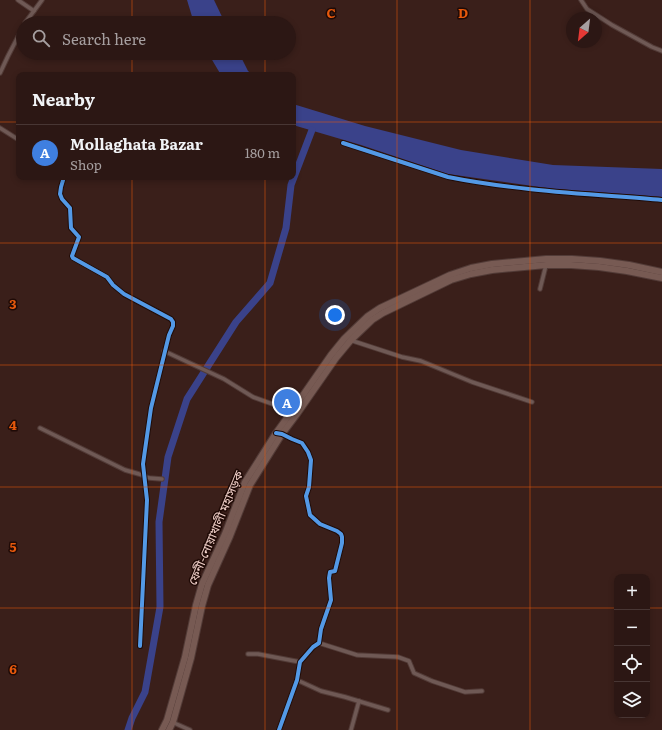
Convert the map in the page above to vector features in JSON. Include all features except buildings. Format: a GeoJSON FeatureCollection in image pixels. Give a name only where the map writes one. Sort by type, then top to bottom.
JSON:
{"type":"FeatureCollection","features":[{"type":"Feature","properties":{"kind":"highway","name":"ফেনী-নোয়াখালী মহাসড়ক"},"geometry":{"type":"LineString","coordinates":[[279,433],[297,414],[348,340],[368,316],[380,308],[450,275],[471,268],[492,264],[550,259],[600,261],[662,272]]}},
{"type":"Feature","properties":{"kind":"highway","name":"ফেনী-নোয়াখালী মহাসড়ক"},"geometry":{"type":"LineString","coordinates":[[169,730],[196,605],[202,584],[225,534],[245,482],[331,354],[372,320],[383,313],[451,280],[471,274],[492,270],[546,265],[571,265],[627,271],[662,278]]}},
{"type":"Feature","properties":{"kind":"highway","name":"ফেনী-নোয়াখালী মহাসড়ক"},"geometry":{"type":"LineString","coordinates":[[162,730],[170,721]]}},
{"type":"Feature","properties":{"kind":"street"},"geometry":{"type":"LineString","coordinates":[[18,0],[34,11]]}},
{"type":"Feature","properties":{"kind":"street"},"geometry":{"type":"LineString","coordinates":[[30,16],[42,0]]}},
{"type":"Feature","properties":{"kind":"street"},"geometry":{"type":"LineString","coordinates":[[581,0],[587,9],[612,25],[662,51]]}},
{"type":"Feature","properties":{"kind":"street"},"geometry":{"type":"LineString","coordinates":[[0,73],[16,41]]}},
{"type":"Feature","properties":{"kind":"street"},"geometry":{"type":"LineString","coordinates":[[0,128],[16,138]]}},
{"type":"Feature","properties":{"kind":"street"},"geometry":{"type":"LineString","coordinates":[[343,143],[448,177],[464,180],[540,190],[662,200]]}},
{"type":"Feature","properties":{"kind":"street"},"geometry":{"type":"LineString","coordinates":[[63,180],[60,194],[70,208],[71,228],[79,237],[72,257],[107,277],[112,285],[124,294],[173,321],[173,326],[164,351],[151,408],[143,464],[147,500],[140,646]]}},
{"type":"Feature","properties":{"kind":"street"},"geometry":{"type":"LineString","coordinates":[[540,289],[546,265],[550,259]]}},
{"type":"Feature","properties":{"kind":"street"},"geometry":{"type":"LineString","coordinates":[[348,340],[402,357],[421,361],[472,382],[532,402]]}},
{"type":"Feature","properties":{"kind":"street"},"geometry":{"type":"LineString","coordinates":[[164,351],[224,378],[253,397],[292,411]]}},
{"type":"Feature","properties":{"kind":"street"},"geometry":{"type":"LineString","coordinates":[[40,428],[125,470],[149,478],[162,479]]}},
{"type":"Feature","properties":{"kind":"street"},"geometry":{"type":"LineString","coordinates":[[279,433],[302,443],[308,452],[311,460],[309,487],[306,496],[310,515],[320,524],[338,530],[342,537],[342,543],[335,571],[330,572],[329,578],[331,600],[321,629],[319,643],[313,647],[300,662],[297,680],[279,730]]}},
{"type":"Feature","properties":{"kind":"street"},"geometry":{"type":"LineString","coordinates":[[319,643],[357,655],[398,657],[409,661],[414,673],[432,681],[465,692],[482,691]]}},
{"type":"Feature","properties":{"kind":"street"},"geometry":{"type":"LineString","coordinates":[[248,654],[300,662]]}},
{"type":"Feature","properties":{"kind":"street"},"geometry":{"type":"LineString","coordinates":[[297,680],[321,691],[345,696],[388,710]]}},
{"type":"Feature","properties":{"kind":"street"},"geometry":{"type":"LineString","coordinates":[[351,730],[359,701]]}},
{"type":"Feature","properties":{"kind":"street"},"geometry":{"type":"LineString","coordinates":[[170,721],[190,730]]}},
{"type":"Feature","properties":{"kind":"shaded area"},"geometry":{"type":"Polygon","coordinates":[[[187,0],[214,0],[222,16],[192,16],[187,0]]]}},
{"type":"Feature","properties":{"kind":"shaded area"},"geometry":{"type":"Polygon","coordinates":[[[212,60],[242,60],[249,72],[219,72],[212,60]]]}},
{"type":"Feature","properties":{"kind":"shaded area"},"geometry":{"type":"Polygon","coordinates":[[[296,105],[365,126],[461,150],[553,165],[662,169],[662,197],[554,189],[448,174],[361,145],[296,126],[296,105]]]}},
{"type":"Feature","properties":{"kind":"waterway"},"geometry":{"type":"LineString","coordinates":[[296,172],[312,130]]}},
{"type":"Feature","properties":{"kind":"waterway"},"geometry":{"type":"LineString","coordinates":[[128,730],[132,718],[145,692],[160,607],[159,522],[168,457],[187,399],[236,322],[270,283],[286,228],[293,180]]}},
{"type":"Feature","properties":{"kind":"cycle path"},"geometry":{"type":"LineString","coordinates":[[343,143],[448,177],[474,182],[555,192],[662,200]]}},
{"type":"Feature","properties":{"kind":"cycle path"},"geometry":{"type":"LineString","coordinates":[[63,180],[60,194],[62,199],[70,208],[71,228],[79,237],[72,256],[73,258],[107,277],[113,285],[124,294],[171,319],[173,322],[151,408],[143,464],[147,500],[140,646]]}},
{"type":"Feature","properties":{"kind":"cycle path"},"geometry":{"type":"LineString","coordinates":[[276,433],[282,434],[302,443],[308,452],[311,460],[309,487],[306,496],[310,515],[320,524],[337,531],[342,537],[342,543],[335,571],[330,572],[329,578],[331,600],[321,629],[319,643],[313,647],[300,662],[297,680],[279,730]]}},
{"type":"Feature","properties":{"kind":"place","name":"Mollaghata Bazar"},"geometry":{"type":"Point","coordinates":[287,402]}}]}
